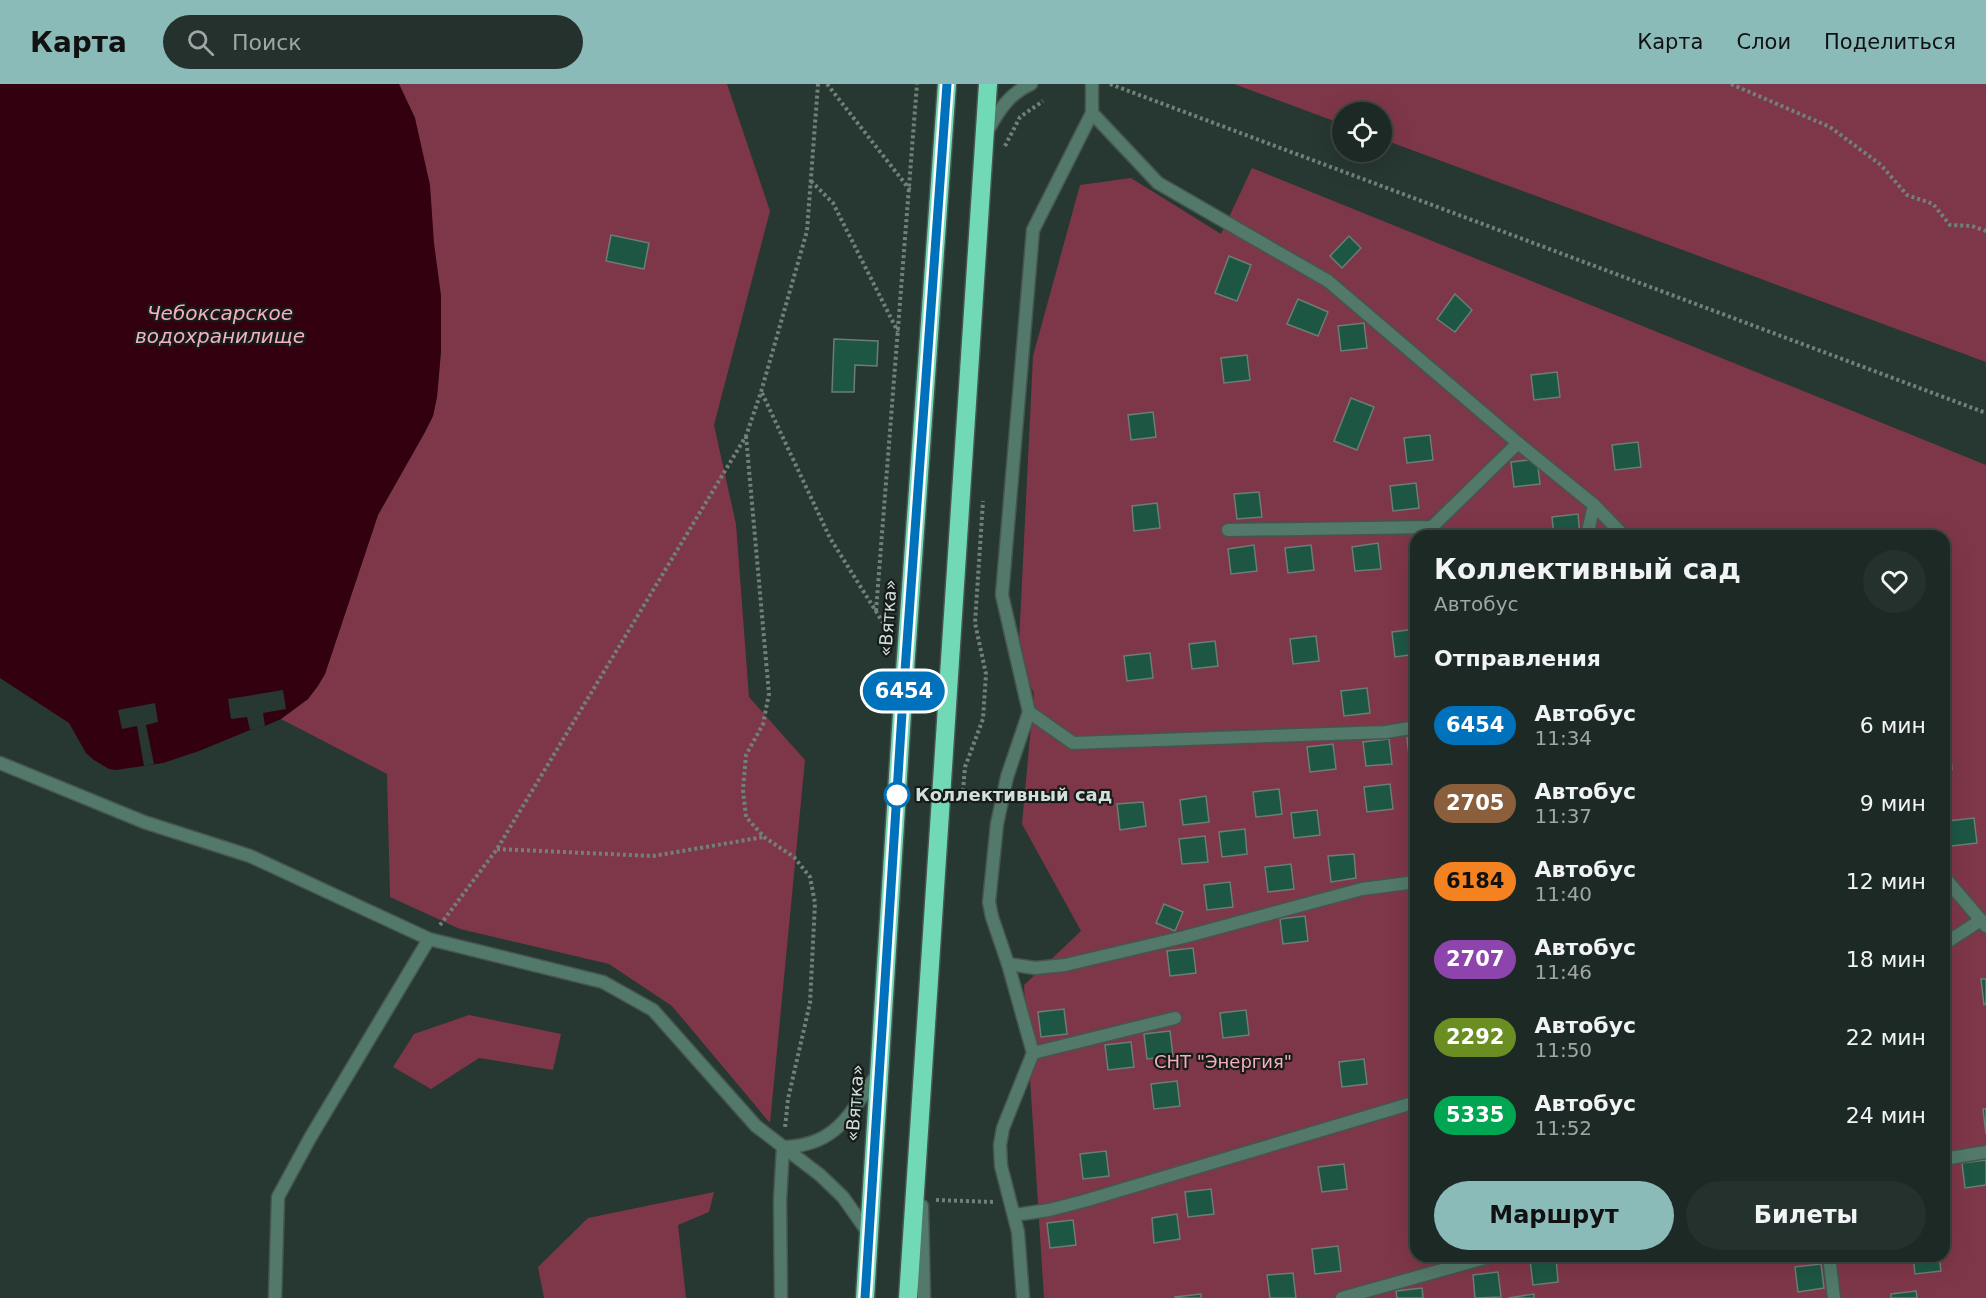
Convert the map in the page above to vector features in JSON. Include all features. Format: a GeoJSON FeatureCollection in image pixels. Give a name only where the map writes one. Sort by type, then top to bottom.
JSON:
{"type":"FeatureCollection","features":[{"type":"Feature","properties":{"kind":"highway","name":"«Вятка»"},"geometry":{"type":"LineString","coordinates":[[865,1298],[878,1073],[947,84]]}},
{"type":"Feature","properties":{"kind":"highway"},"geometry":{"type":"LineString","coordinates":[[908,1298],[988,84]]}},
{"type":"Feature","properties":{"kind":"street"},"geometry":{"type":"LineString","coordinates":[[984,136],[1000,109],[1019,90],[1031,84]]}},
{"type":"Feature","properties":{"kind":"street"},"geometry":{"type":"LineString","coordinates":[[1023,1298],[1018,1233],[1001,1166],[1000,1145],[1003,1128],[1034,1053],[989,902],[997,824],[1007,777],[1029,712],[1002,595],[1033,230],[1092,113],[1092,84]]}},
{"type":"Feature","properties":{"kind":"street"},"geometry":{"type":"LineString","coordinates":[[1092,113],[1158,183],[1328,281],[1594,505],[1618,530]]}},
{"type":"Feature","properties":{"kind":"street"},"geometry":{"type":"LineString","coordinates":[[1228,530],[1432,527],[1518,443]]}},
{"type":"Feature","properties":{"kind":"street"},"geometry":{"type":"LineString","coordinates":[[1588,530],[1594,505]]}},
{"type":"Feature","properties":{"kind":"street"},"geometry":{"type":"LineString","coordinates":[[1029,712],[1072,743],[1386,732],[1410,728]]}},
{"type":"Feature","properties":{"kind":"street"},"geometry":{"type":"LineString","coordinates":[[0,763],[144,822],[250,856],[429,939],[603,982],[653,1010],[756,1126],[820,1175],[835,1190],[868,1234]]}},
{"type":"Feature","properties":{"kind":"street"},"geometry":{"type":"LineString","coordinates":[[1008,964],[1035,968],[1065,965],[1184,937],[1362,889],[1410,883]]}},
{"type":"Feature","properties":{"kind":"street"},"geometry":{"type":"LineString","coordinates":[[1950,884],[1983,923],[1950,941]]}},
{"type":"Feature","properties":{"kind":"street"},"geometry":{"type":"LineString","coordinates":[[275,1298],[278,1197],[310,1138],[429,939]]}},
{"type":"Feature","properties":{"kind":"street"},"geometry":{"type":"LineString","coordinates":[[1034,1053],[1175,1018]]}},
{"type":"Feature","properties":{"kind":"street"},"geometry":{"type":"LineString","coordinates":[[783,1147],[813,1143],[829,1135],[845,1121],[878,1073]]}},
{"type":"Feature","properties":{"kind":"street"},"geometry":{"type":"LineString","coordinates":[[920,1102],[924,1298]]}},
{"type":"Feature","properties":{"kind":"street"},"geometry":{"type":"LineString","coordinates":[[1012,1209],[1049,1210],[1084,1201],[1410,1104]]}},
{"type":"Feature","properties":{"kind":"street"},"geometry":{"type":"LineString","coordinates":[[781,1298],[780,1200],[783,1147]]}},
{"type":"Feature","properties":{"kind":"street"},"geometry":{"type":"LineString","coordinates":[[1950,1159],[1986,1152]]}},
{"type":"Feature","properties":{"kind":"street"},"geometry":{"type":"LineString","coordinates":[[1342,1298],[1471,1262]]}},
{"type":"Feature","properties":{"kind":"street"},"geometry":{"type":"LineString","coordinates":[[1830,1262],[1834,1298]]}},
{"type":"Feature","properties":{"kind":"path"},"geometry":{"type":"LineString","coordinates":[[429,939],[497,849],[746,436],[762,392],[807,231],[818,84]]}},
{"type":"Feature","properties":{"kind":"path"},"geometry":{"type":"LineString","coordinates":[[827,84],[910,190]]}},
{"type":"Feature","properties":{"kind":"path"},"geometry":{"type":"LineString","coordinates":[[876,611],[917,84]]}},
{"type":"Feature","properties":{"kind":"path"},"geometry":{"type":"LineString","coordinates":[[1110,84],[1986,413]]}},
{"type":"Feature","properties":{"kind":"path"},"geometry":{"type":"LineString","coordinates":[[1731,84],[1830,128],[1881,165],[1907,195],[1933,204],[1950,225],[1972,226],[1986,231]]}},
{"type":"Feature","properties":{"kind":"path"},"geometry":{"type":"LineString","coordinates":[[1004,147],[1020,117],[1042,101]]}},
{"type":"Feature","properties":{"kind":"path"},"geometry":{"type":"LineString","coordinates":[[811,180],[833,203],[899,334]]}},
{"type":"Feature","properties":{"kind":"path"},"geometry":{"type":"LineString","coordinates":[[762,392],[830,538],[888,631]]}},
{"type":"Feature","properties":{"kind":"path"},"geometry":{"type":"LineString","coordinates":[[746,436],[769,694],[763,724],[746,755],[742,790],[746,817],[764,837],[794,857],[810,877],[815,903],[810,1003],[788,1099],[783,1147]]}},
{"type":"Feature","properties":{"kind":"path"},"geometry":{"type":"LineString","coordinates":[[963,802],[965,767],[983,719],[986,685],[986,674],[975,623],[983,492]]}},
{"type":"Feature","properties":{"kind":"path"},"geometry":{"type":"LineString","coordinates":[[497,849],[653,856],[764,837]]}},
{"type":"Feature","properties":{"kind":"path"},"geometry":{"type":"LineString","coordinates":[[935,1210],[935,1200],[1012,1209]]}},
{"type":"Feature","properties":{"kind":"green space"},"geometry":{"type":"Polygon","coordinates":[[[399,84],[727,84],[770,211],[714,425],[736,524],[749,697],[805,760],[770,1123],[672,1006],[609,964],[460,929],[390,897],[387,774],[281,719],[308,699],[325,674],[378,515],[433,416],[437,397],[441,351],[441,296],[415,118],[399,84]]]}},
{"type":"Feature","properties":{"kind":"green space"},"geometry":{"type":"Polygon","coordinates":[[[1234,84],[1986,84],[1986,362],[1392,143],[1392,102],[1332,102],[1332,120],[1234,84]]]}},
{"type":"Feature","properties":{"kind":"green space","name":"СНТ \"Энергия\""},"geometry":{"type":"Polygon","coordinates":[[[1252,168],[1986,465],[1986,1298],[1044,1298],[1024,985],[1081,931],[1022,824],[1034,693],[1018,664],[1033,356],[1080,185],[1131,178],[1221,234],[1252,168]]]}},
{"type":"Feature","properties":{"kind":"green space"},"geometry":{"type":"Polygon","coordinates":[[[469,1015],[561,1034],[553,1070],[479,1058],[431,1089],[393,1067],[414,1034],[469,1015]]]}},
{"type":"Feature","properties":{"kind":"green space"},"geometry":{"type":"Polygon","coordinates":[[[714,1192],[709,1212],[678,1225],[686,1298],[544,1298],[538,1267],[588,1218],[714,1192]]]}},
{"type":"Feature","properties":{"kind":"water","name":"Чебоксарское водохранилище"},"geometry":{"type":"Polygon","coordinates":[[[0,84],[399,84],[415,118],[430,185],[441,296],[441,351],[433,416],[378,515],[325,674],[308,699],[281,719],[163,763],[109,769],[86,753],[69,723],[0,678],[0,84]]]}},
{"type":"Feature","properties":{"kind":"pier"},"geometry":{"type":"Polygon","coordinates":[[[283,690],[286,709],[263,713],[265,726],[250,730],[247,717],[231,719],[228,699],[283,690]]]}},
{"type":"Feature","properties":{"kind":"pier"},"geometry":{"type":"Polygon","coordinates":[[[155,703],[158,722],[146,725],[154,764],[144,766],[137,726],[122,729],[118,710],[155,703]]]}},
{"type":"Feature","properties":{"kind":"building"},"geometry":{"type":"Polygon","coordinates":[[[611,235],[649,243],[644,269],[606,261],[611,235]]]}},
{"type":"Feature","properties":{"kind":"building"},"geometry":{"type":"Polygon","coordinates":[[[1349,236],[1361,248],[1342,268],[1330,256],[1349,236]]]}},
{"type":"Feature","properties":{"kind":"building"},"geometry":{"type":"Polygon","coordinates":[[[1229,256],[1251,265],[1237,301],[1215,293],[1229,256]]]}},
{"type":"Feature","properties":{"kind":"building"},"geometry":{"type":"Polygon","coordinates":[[[1455,294],[1472,310],[1455,332],[1437,319],[1455,294]]]}},
{"type":"Feature","properties":{"kind":"building"},"geometry":{"type":"Polygon","coordinates":[[[1298,299],[1328,312],[1318,336],[1287,324],[1298,299]]]}},
{"type":"Feature","properties":{"kind":"building"},"geometry":{"type":"Polygon","coordinates":[[[1364,323],[1367,348],[1341,351],[1338,326],[1364,323]]]}},
{"type":"Feature","properties":{"kind":"building"},"geometry":{"type":"Polygon","coordinates":[[[834,339],[878,341],[877,366],[855,365],[854,392],[832,392],[834,339]]]}},
{"type":"Feature","properties":{"kind":"building"},"geometry":{"type":"Polygon","coordinates":[[[1247,355],[1250,380],[1224,383],[1221,358],[1247,355]]]}},
{"type":"Feature","properties":{"kind":"building"},"geometry":{"type":"Polygon","coordinates":[[[1557,372],[1560,397],[1534,400],[1531,375],[1557,372]]]}},
{"type":"Feature","properties":{"kind":"building"},"geometry":{"type":"Polygon","coordinates":[[[1351,398],[1374,407],[1357,450],[1334,441],[1351,398]]]}},
{"type":"Feature","properties":{"kind":"building"},"geometry":{"type":"Polygon","coordinates":[[[1153,412],[1156,437],[1131,440],[1128,415],[1153,412]]]}},
{"type":"Feature","properties":{"kind":"building"},"geometry":{"type":"Polygon","coordinates":[[[1430,435],[1433,460],[1407,463],[1404,438],[1430,435]]]}},
{"type":"Feature","properties":{"kind":"building"},"geometry":{"type":"Polygon","coordinates":[[[1638,442],[1641,467],[1615,470],[1612,445],[1638,442]]]}},
{"type":"Feature","properties":{"kind":"building"},"geometry":{"type":"Polygon","coordinates":[[[1537,459],[1540,484],[1514,487],[1511,462],[1537,459]]]}},
{"type":"Feature","properties":{"kind":"building"},"geometry":{"type":"Polygon","coordinates":[[[1416,483],[1419,508],[1393,511],[1390,486],[1416,483]]]}},
{"type":"Feature","properties":{"kind":"building"},"geometry":{"type":"Polygon","coordinates":[[[1259,492],[1262,517],[1237,519],[1234,494],[1259,492]]]}},
{"type":"Feature","properties":{"kind":"building"},"geometry":{"type":"Polygon","coordinates":[[[1157,503],[1160,528],[1134,531],[1132,506],[1157,503]]]}},
{"type":"Feature","properties":{"kind":"building"},"geometry":{"type":"Polygon","coordinates":[[[1578,514],[1579,530],[1553,530],[1552,517],[1578,514]]]}},
{"type":"Feature","properties":{"kind":"building"},"geometry":{"type":"Polygon","coordinates":[[[1378,543],[1381,569],[1355,571],[1352,547],[1378,543]]]}},
{"type":"Feature","properties":{"kind":"building"},"geometry":{"type":"Polygon","coordinates":[[[1254,545],[1257,571],[1231,574],[1228,549],[1254,545]]]}},
{"type":"Feature","properties":{"kind":"building"},"geometry":{"type":"Polygon","coordinates":[[[1311,545],[1314,570],[1288,573],[1285,548],[1311,545]]]}},
{"type":"Feature","properties":{"kind":"building"},"geometry":{"type":"Polygon","coordinates":[[[1410,630],[1410,655],[1395,657],[1392,632],[1410,630]]]}},
{"type":"Feature","properties":{"kind":"building"},"geometry":{"type":"Polygon","coordinates":[[[1316,636],[1319,661],[1293,664],[1290,639],[1316,636]]]}},
{"type":"Feature","properties":{"kind":"building"},"geometry":{"type":"Polygon","coordinates":[[[1215,641],[1218,666],[1192,669],[1189,644],[1215,641]]]}},
{"type":"Feature","properties":{"kind":"building"},"geometry":{"type":"Polygon","coordinates":[[[1150,653],[1153,678],[1127,681],[1124,656],[1150,653]]]}},
{"type":"Feature","properties":{"kind":"building"},"geometry":{"type":"Polygon","coordinates":[[[1367,688],[1370,713],[1344,716],[1341,691],[1367,688]]]}},
{"type":"Feature","properties":{"kind":"building"},"geometry":{"type":"Polygon","coordinates":[[[1407,738],[1410,738],[1410,763],[1407,738]]]}},
{"type":"Feature","properties":{"kind":"building"},"geometry":{"type":"Polygon","coordinates":[[[1389,739],[1392,764],[1366,766],[1363,742],[1389,739]]]}},
{"type":"Feature","properties":{"kind":"building"},"geometry":{"type":"Polygon","coordinates":[[[1333,744],[1336,769],[1310,772],[1307,747],[1333,744]]]}},
{"type":"Feature","properties":{"kind":"building"},"geometry":{"type":"Polygon","coordinates":[[[1390,784],[1393,809],[1367,812],[1364,787],[1390,784]]]}},
{"type":"Feature","properties":{"kind":"building"},"geometry":{"type":"Polygon","coordinates":[[[1279,789],[1282,814],[1256,817],[1253,792],[1279,789]]]}},
{"type":"Feature","properties":{"kind":"building"},"geometry":{"type":"Polygon","coordinates":[[[1206,796],[1209,822],[1183,825],[1180,800],[1206,796]]]}},
{"type":"Feature","properties":{"kind":"building"},"geometry":{"type":"Polygon","coordinates":[[[1143,802],[1146,826],[1120,830],[1117,804],[1143,802]]]}},
{"type":"Feature","properties":{"kind":"building"},"geometry":{"type":"Polygon","coordinates":[[[1317,810],[1320,835],[1294,838],[1291,813],[1317,810]]]}},
{"type":"Feature","properties":{"kind":"building"},"geometry":{"type":"Polygon","coordinates":[[[1974,818],[1977,843],[1951,846],[1950,821],[1974,818]]]}},
{"type":"Feature","properties":{"kind":"building"},"geometry":{"type":"Polygon","coordinates":[[[1245,829],[1247,854],[1222,857],[1219,832],[1245,829]]]}},
{"type":"Feature","properties":{"kind":"building"},"geometry":{"type":"Polygon","coordinates":[[[1205,836],[1208,862],[1182,864],[1179,839],[1205,836]]]}},
{"type":"Feature","properties":{"kind":"building"},"geometry":{"type":"Polygon","coordinates":[[[1354,854],[1356,878],[1331,882],[1328,856],[1354,854]]]}},
{"type":"Feature","properties":{"kind":"building"},"geometry":{"type":"Polygon","coordinates":[[[1291,864],[1294,889],[1268,892],[1265,867],[1291,864]]]}},
{"type":"Feature","properties":{"kind":"building"},"geometry":{"type":"Polygon","coordinates":[[[1230,882],[1233,907],[1207,910],[1204,885],[1230,882]]]}},
{"type":"Feature","properties":{"kind":"building"},"geometry":{"type":"Polygon","coordinates":[[[1164,904],[1183,912],[1175,931],[1156,923],[1164,904]]]}},
{"type":"Feature","properties":{"kind":"building"},"geometry":{"type":"Polygon","coordinates":[[[1305,916],[1308,941],[1283,944],[1280,919],[1305,916]]]}},
{"type":"Feature","properties":{"kind":"building"},"geometry":{"type":"Polygon","coordinates":[[[1193,948],[1196,973],[1170,976],[1167,951],[1193,948]]]}},
{"type":"Feature","properties":{"kind":"building"},"geometry":{"type":"Polygon","coordinates":[[[1981,979],[1986,979],[1986,1004],[1984,1005],[1981,979]]]}},
{"type":"Feature","properties":{"kind":"building"},"geometry":{"type":"Polygon","coordinates":[[[1064,1009],[1067,1034],[1041,1037],[1038,1012],[1064,1009]]]}},
{"type":"Feature","properties":{"kind":"building"},"geometry":{"type":"Polygon","coordinates":[[[1246,1010],[1249,1035],[1223,1038],[1220,1013],[1246,1010]]]}},
{"type":"Feature","properties":{"kind":"building"},"geometry":{"type":"Polygon","coordinates":[[[1170,1031],[1173,1056],[1147,1059],[1144,1034],[1170,1031]]]}},
{"type":"Feature","properties":{"kind":"building"},"geometry":{"type":"Polygon","coordinates":[[[1131,1042],[1134,1067],[1108,1070],[1105,1045],[1131,1042]]]}},
{"type":"Feature","properties":{"kind":"building"},"geometry":{"type":"Polygon","coordinates":[[[1364,1059],[1367,1084],[1342,1087],[1339,1062],[1364,1059]]]}},
{"type":"Feature","properties":{"kind":"building"},"geometry":{"type":"Polygon","coordinates":[[[1177,1081],[1180,1106],[1154,1109],[1151,1084],[1177,1081]]]}},
{"type":"Feature","properties":{"kind":"building"},"geometry":{"type":"Polygon","coordinates":[[[1983,1109],[1986,1109],[1986,1134],[1983,1109]]]}},
{"type":"Feature","properties":{"kind":"building"},"geometry":{"type":"Polygon","coordinates":[[[1106,1151],[1109,1176],[1083,1179],[1080,1154],[1106,1151]]]}},
{"type":"Feature","properties":{"kind":"building"},"geometry":{"type":"Polygon","coordinates":[[[1986,1160],[1986,1185],[1965,1188],[1962,1163],[1986,1160]]]}},
{"type":"Feature","properties":{"kind":"building"},"geometry":{"type":"Polygon","coordinates":[[[1344,1164],[1347,1189],[1322,1192],[1318,1167],[1344,1164]]]}},
{"type":"Feature","properties":{"kind":"building"},"geometry":{"type":"Polygon","coordinates":[[[1211,1189],[1214,1214],[1188,1217],[1185,1192],[1211,1189]]]}},
{"type":"Feature","properties":{"kind":"building"},"geometry":{"type":"Polygon","coordinates":[[[1177,1214],[1180,1239],[1154,1243],[1152,1218],[1177,1214]]]}},
{"type":"Feature","properties":{"kind":"building"},"geometry":{"type":"Polygon","coordinates":[[[1073,1220],[1076,1245],[1050,1248],[1047,1223],[1073,1220]]]}},
{"type":"Feature","properties":{"kind":"building"},"geometry":{"type":"Polygon","coordinates":[[[1338,1246],[1341,1271],[1315,1274],[1312,1249],[1338,1246]]]}},
{"type":"Feature","properties":{"kind":"building"},"geometry":{"type":"Polygon","coordinates":[[[1530,1262],[1556,1262],[1558,1282],[1533,1285],[1530,1262]]]}},
{"type":"Feature","properties":{"kind":"building"},"geometry":{"type":"Polygon","coordinates":[[[1914,1262],[1940,1262],[1941,1271],[1915,1274],[1914,1262]]]}},
{"type":"Feature","properties":{"kind":"building"},"geometry":{"type":"Polygon","coordinates":[[[1821,1264],[1824,1288],[1798,1292],[1795,1267],[1821,1264]]]}},
{"type":"Feature","properties":{"kind":"building"},"geometry":{"type":"Polygon","coordinates":[[[1498,1272],[1501,1297],[1475,1298],[1473,1275],[1498,1272]]]}},
{"type":"Feature","properties":{"kind":"building"},"geometry":{"type":"Polygon","coordinates":[[[1293,1273],[1296,1298],[1270,1298],[1267,1275],[1293,1273]]]}},
{"type":"Feature","properties":{"kind":"building"},"geometry":{"type":"Polygon","coordinates":[[[1422,1288],[1423,1298],[1397,1298],[1396,1291],[1422,1288]]]}},
{"type":"Feature","properties":{"kind":"building"},"geometry":{"type":"Polygon","coordinates":[[[1916,1291],[1917,1298],[1891,1298],[1891,1294],[1916,1291]]]}},
{"type":"Feature","properties":{"kind":"building"},"geometry":{"type":"Polygon","coordinates":[[[1201,1294],[1201,1298],[1175,1298],[1175,1297],[1201,1294]]]}},
{"type":"Feature","properties":{"kind":"building"},"geometry":{"type":"Polygon","coordinates":[[[1534,1294],[1534,1298],[1508,1298],[1534,1294]]]}},
{"type":"Feature","properties":{"kind":"bus line","name":"6454"},"geometry":{"type":"LineString","coordinates":[[865,1298],[902,713],[947,84]]}},
{"type":"Feature","properties":{"kind":"place","name":"Коллективный сад"},"geometry":{"type":"Point","coordinates":[897,795]}}]}
